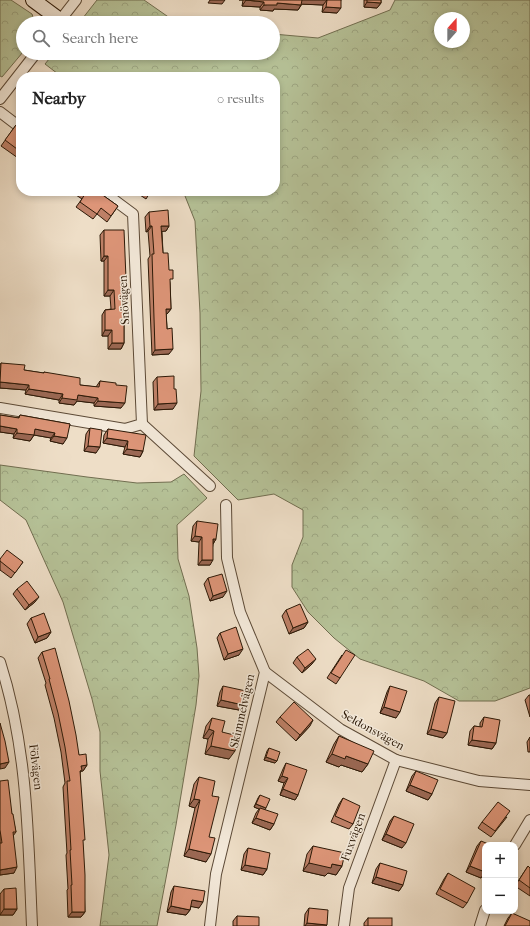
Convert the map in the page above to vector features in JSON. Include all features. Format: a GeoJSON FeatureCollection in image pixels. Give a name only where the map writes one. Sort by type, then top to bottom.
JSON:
{"type":"FeatureCollection","features":[{"type":"Feature","properties":{"kind":"street"},"geometry":{"type":"LineString","coordinates":[[33,0],[52,16]]}},
{"type":"Feature","properties":{"kind":"street"},"geometry":{"type":"LineString","coordinates":[[64,16],[76,0]]}},
{"type":"Feature","properties":{"kind":"street"},"geometry":{"type":"LineString","coordinates":[[21,72],[31,60]]}},
{"type":"Feature","properties":{"kind":"street"},"geometry":{"type":"LineString","coordinates":[[0,99],[16,79]]}},
{"type":"Feature","properties":{"kind":"street"},"geometry":{"type":"LineString","coordinates":[[0,112],[16,124]]}},
{"type":"Feature","properties":{"kind":"street","name":"Snövägen"},"geometry":{"type":"LineString","coordinates":[[109,196],[133,214],[142,424]]}},
{"type":"Feature","properties":{"kind":"street"},"geometry":{"type":"LineString","coordinates":[[0,408],[125,429],[142,424],[210,486]]}},
{"type":"Feature","properties":{"kind":"street","name":"Skimmelvägen"},"geometry":{"type":"LineString","coordinates":[[210,926],[216,874],[265,672],[240,612],[227,558],[226,505]]}},
{"type":"Feature","properties":{"kind":"street","name":"Fölvägen"},"geometry":{"type":"LineString","coordinates":[[0,662],[6,680],[18,735],[26,793],[32,926]]}},
{"type":"Feature","properties":{"kind":"street","name":"Seldonsvägen"},"geometry":{"type":"LineString","coordinates":[[265,672],[340,729],[396,760],[479,781],[530,785]]}},
{"type":"Feature","properties":{"kind":"street","name":"Fuxvägen"},"geometry":{"type":"LineString","coordinates":[[344,926],[348,888],[396,760]]}},
{"type":"Feature","properties":{"kind":"street"},"geometry":{"type":"LineString","coordinates":[[517,842],[530,820]]}},
{"type":"Feature","properties":{"kind":"street"},"geometry":{"type":"LineString","coordinates":[[480,926],[484,914]]}},
{"type":"Feature","properties":{"kind":"green space"},"geometry":{"type":"Polygon","coordinates":[[[0,0],[11,0],[32,14],[33,16],[16,16],[16,60],[2,77],[0,76],[0,0]]]}},
{"type":"Feature","properties":{"kind":"green space"},"geometry":{"type":"Polygon","coordinates":[[[97,0],[144,0],[167,16],[84,16],[97,0]]]}},
{"type":"Feature","properties":{"kind":"green space"},"geometry":{"type":"Polygon","coordinates":[[[395,0],[530,0],[530,688],[495,701],[459,701],[424,681],[360,659],[334,638],[308,612],[292,587],[292,565],[303,537],[303,510],[274,494],[238,500],[194,456],[201,391],[200,313],[195,221],[185,196],[280,196],[280,72],[55,72],[45,64],[48,60],[280,60],[280,35],[318,38],[390,10],[395,0]]]}},
{"type":"Feature","properties":{"kind":"green space"},"geometry":{"type":"Polygon","coordinates":[[[0,465],[137,483],[171,482],[184,474],[207,498],[177,525],[178,559],[189,596],[197,648],[199,676],[196,705],[176,825],[157,926],[100,926],[109,855],[100,771],[100,732],[92,699],[63,602],[26,520],[0,500],[0,465]]]}},
{"type":"Feature","properties":{"kind":"building"},"geometry":{"type":"Polygon","coordinates":[[[246,0],[302,0],[301,5],[277,3],[277,5],[264,5],[264,2],[246,0]]]}},
{"type":"Feature","properties":{"kind":"building"},"geometry":{"type":"Polygon","coordinates":[[[327,0],[341,0],[341,8],[326,7],[327,0]]]}},
{"type":"Feature","properties":{"kind":"building"},"geometry":{"type":"Polygon","coordinates":[[[367,0],[381,0],[381,3],[367,2],[367,0]]]}},
{"type":"Feature","properties":{"kind":"building"},"geometry":{"type":"Polygon","coordinates":[[[16,125],[16,148],[5,140],[16,125]]]}},
{"type":"Feature","properties":{"kind":"building"},"geometry":{"type":"Polygon","coordinates":[[[84,196],[104,196],[118,206],[111,216],[101,208],[97,214],[80,202],[84,196]]]}},
{"type":"Feature","properties":{"kind":"building"},"geometry":{"type":"Polygon","coordinates":[[[168,210],[169,226],[161,226],[163,253],[168,253],[169,270],[173,270],[173,279],[170,279],[171,309],[166,309],[167,329],[172,328],[173,349],[155,350],[152,254],[154,254],[152,226],[150,226],[149,212],[168,210]]]}},
{"type":"Feature","properties":{"kind":"building"},"geometry":{"type":"Polygon","coordinates":[[[104,230],[124,230],[127,303],[124,303],[124,343],[112,343],[112,330],[105,330],[105,310],[115,309],[114,290],[108,290],[108,256],[104,256],[104,230]]]}},
{"type":"Feature","properties":{"kind":"building"},"geometry":{"type":"Polygon","coordinates":[[[1,363],[25,365],[24,370],[80,378],[80,385],[99,387],[100,381],[127,386],[125,403],[98,401],[98,398],[78,395],[77,400],[62,398],[63,394],[29,389],[29,385],[0,382],[1,363]]]}},
{"type":"Feature","properties":{"kind":"building"},"geometry":{"type":"Polygon","coordinates":[[[174,376],[174,389],[176,389],[177,403],[158,404],[157,377],[174,376]]]}},
{"type":"Feature","properties":{"kind":"building"},"geometry":{"type":"Polygon","coordinates":[[[0,415],[19,418],[20,415],[70,424],[67,438],[54,436],[55,433],[35,429],[34,435],[17,433],[17,429],[0,426],[0,415]]]}},
{"type":"Feature","properties":{"kind":"building"},"geometry":{"type":"Polygon","coordinates":[[[90,428],[102,430],[100,447],[88,446],[90,428]]]}},
{"type":"Feature","properties":{"kind":"building"},"geometry":{"type":"Polygon","coordinates":[[[108,429],[146,435],[143,451],[127,449],[128,441],[107,438],[108,429]]]}},
{"type":"Feature","properties":{"kind":"building"},"geometry":{"type":"Polygon","coordinates":[[[197,521],[218,524],[216,539],[213,539],[213,560],[202,560],[202,537],[195,536],[197,521]]]}},
{"type":"Feature","properties":{"kind":"building"},"geometry":{"type":"Polygon","coordinates":[[[7,550],[23,562],[15,573],[0,561],[7,550]]]}},
{"type":"Feature","properties":{"kind":"building"},"geometry":{"type":"Polygon","coordinates":[[[222,574],[227,591],[213,596],[208,578],[222,574]]]}},
{"type":"Feature","properties":{"kind":"building"},"geometry":{"type":"Polygon","coordinates":[[[27,581],[39,597],[29,605],[17,589],[27,581]]]}},
{"type":"Feature","properties":{"kind":"building"},"geometry":{"type":"Polygon","coordinates":[[[300,604],[308,622],[293,628],[286,610],[300,604]]]}},
{"type":"Feature","properties":{"kind":"building"},"geometry":{"type":"Polygon","coordinates":[[[44,613],[51,632],[38,637],[31,618],[44,613]]]}},
{"type":"Feature","properties":{"kind":"building"},"geometry":{"type":"Polygon","coordinates":[[[236,627],[243,649],[228,654],[220,633],[236,627]]]}},
{"type":"Feature","properties":{"kind":"building"},"geometry":{"type":"Polygon","coordinates":[[[55,648],[69,701],[79,755],[86,754],[87,765],[81,766],[82,770],[80,771],[85,840],[83,840],[85,912],[72,912],[71,850],[67,781],[70,781],[58,713],[42,652],[55,648]]]}},
{"type":"Feature","properties":{"kind":"building"},"geometry":{"type":"Polygon","coordinates":[[[308,649],[316,659],[305,668],[297,657],[308,649]]]}},
{"type":"Feature","properties":{"kind":"building"},"geometry":{"type":"Polygon","coordinates":[[[346,650],[355,655],[340,678],[331,673],[346,650]]]}},
{"type":"Feature","properties":{"kind":"building"},"geometry":{"type":"Polygon","coordinates":[[[223,686],[246,691],[243,705],[221,700],[223,686]]]}},
{"type":"Feature","properties":{"kind":"building"},"geometry":{"type":"Polygon","coordinates":[[[390,686],[407,691],[400,712],[384,707],[390,686]]]}},
{"type":"Feature","properties":{"kind":"building"},"geometry":{"type":"Polygon","coordinates":[[[439,697],[455,701],[447,733],[431,729],[439,697]]]}},
{"type":"Feature","properties":{"kind":"building"},"geometry":{"type":"Polygon","coordinates":[[[294,702],[313,720],[300,735],[280,717],[294,702]]]}},
{"type":"Feature","properties":{"kind":"building"},"geometry":{"type":"Polygon","coordinates":[[[484,717],[500,720],[496,743],[472,740],[474,726],[482,727],[484,717]]]}},
{"type":"Feature","properties":{"kind":"building"},"geometry":{"type":"Polygon","coordinates":[[[212,718],[225,721],[222,732],[238,736],[235,751],[211,746],[214,731],[209,729],[212,718]]]}},
{"type":"Feature","properties":{"kind":"building"},"geometry":{"type":"Polygon","coordinates":[[[0,723],[9,762],[0,764],[0,723]]]}},
{"type":"Feature","properties":{"kind":"building"},"geometry":{"type":"Polygon","coordinates":[[[339,736],[374,751],[368,764],[346,756],[345,759],[332,754],[339,736]]]}},
{"type":"Feature","properties":{"kind":"building"},"geometry":{"type":"Polygon","coordinates":[[[269,748],[280,752],[277,761],[266,757],[269,748]]]}},
{"type":"Feature","properties":{"kind":"building"},"geometry":{"type":"Polygon","coordinates":[[[286,763],[307,770],[298,795],[283,789],[288,778],[282,776],[286,763]]]}},
{"type":"Feature","properties":{"kind":"building"},"geometry":{"type":"Polygon","coordinates":[[[416,771],[438,780],[432,794],[410,785],[416,771]]]}},
{"type":"Feature","properties":{"kind":"building"},"geometry":{"type":"Polygon","coordinates":[[[199,777],[215,781],[212,796],[219,797],[209,837],[215,838],[211,854],[189,849],[200,800],[194,799],[199,777]]]}},
{"type":"Feature","properties":{"kind":"building"},"geometry":{"type":"Polygon","coordinates":[[[8,780],[12,814],[16,832],[13,832],[17,867],[0,870],[0,843],[2,843],[0,830],[0,781],[8,780]]]}},
{"type":"Feature","properties":{"kind":"building"},"geometry":{"type":"Polygon","coordinates":[[[260,795],[270,799],[266,808],[256,804],[260,795]]]}},
{"type":"Feature","properties":{"kind":"building"},"geometry":{"type":"Polygon","coordinates":[[[343,798],[360,806],[353,824],[335,816],[343,798]]]}},
{"type":"Feature","properties":{"kind":"building"},"geometry":{"type":"Polygon","coordinates":[[[498,802],[510,811],[495,831],[482,822],[498,802]]]}},
{"type":"Feature","properties":{"kind":"building"},"geometry":{"type":"Polygon","coordinates":[[[260,808],[278,814],[274,824],[256,818],[260,808]]]}},
{"type":"Feature","properties":{"kind":"building"},"geometry":{"type":"Polygon","coordinates":[[[394,816],[414,824],[406,843],[386,834],[394,816]]]}},
{"type":"Feature","properties":{"kind":"building"},"geometry":{"type":"Polygon","coordinates":[[[481,841],[484,842],[482,842],[482,871],[470,866],[481,841]]]}},
{"type":"Feature","properties":{"kind":"building"},"geometry":{"type":"Polygon","coordinates":[[[313,846],[345,853],[342,866],[332,864],[331,868],[309,863],[313,846]]]}},
{"type":"Feature","properties":{"kind":"building"},"geometry":{"type":"Polygon","coordinates":[[[248,848],[270,853],[267,869],[245,865],[248,848]]]}},
{"type":"Feature","properties":{"kind":"building"},"geometry":{"type":"Polygon","coordinates":[[[380,863],[407,871],[403,885],[376,877],[380,863]]]}},
{"type":"Feature","properties":{"kind":"building"},"geometry":{"type":"Polygon","coordinates":[[[528,866],[530,868],[530,888],[519,880],[528,866]]]}},
{"type":"Feature","properties":{"kind":"building"},"geometry":{"type":"Polygon","coordinates":[[[448,873],[475,888],[467,903],[440,889],[448,873]]]}},
{"type":"Feature","properties":{"kind":"building"},"geometry":{"type":"Polygon","coordinates":[[[174,886],[205,891],[203,902],[192,900],[190,910],[171,906],[174,886]]]}},
{"type":"Feature","properties":{"kind":"building"},"geometry":{"type":"Polygon","coordinates":[[[16,888],[17,909],[4,909],[4,889],[16,888]]]}},
{"type":"Feature","properties":{"kind":"building"},"geometry":{"type":"Polygon","coordinates":[[[309,908],[328,910],[327,925],[307,923],[309,908]]]}},
{"type":"Feature","properties":{"kind":"building"},"geometry":{"type":"Polygon","coordinates":[[[511,914],[530,921],[530,926],[505,926],[511,914]]]}},
{"type":"Feature","properties":{"kind":"building"},"geometry":{"type":"Polygon","coordinates":[[[237,916],[259,917],[259,926],[237,926],[237,916]]]}},
{"type":"Feature","properties":{"kind":"building"},"geometry":{"type":"Polygon","coordinates":[[[368,918],[392,918],[392,926],[368,926],[368,918]]]}}]}
